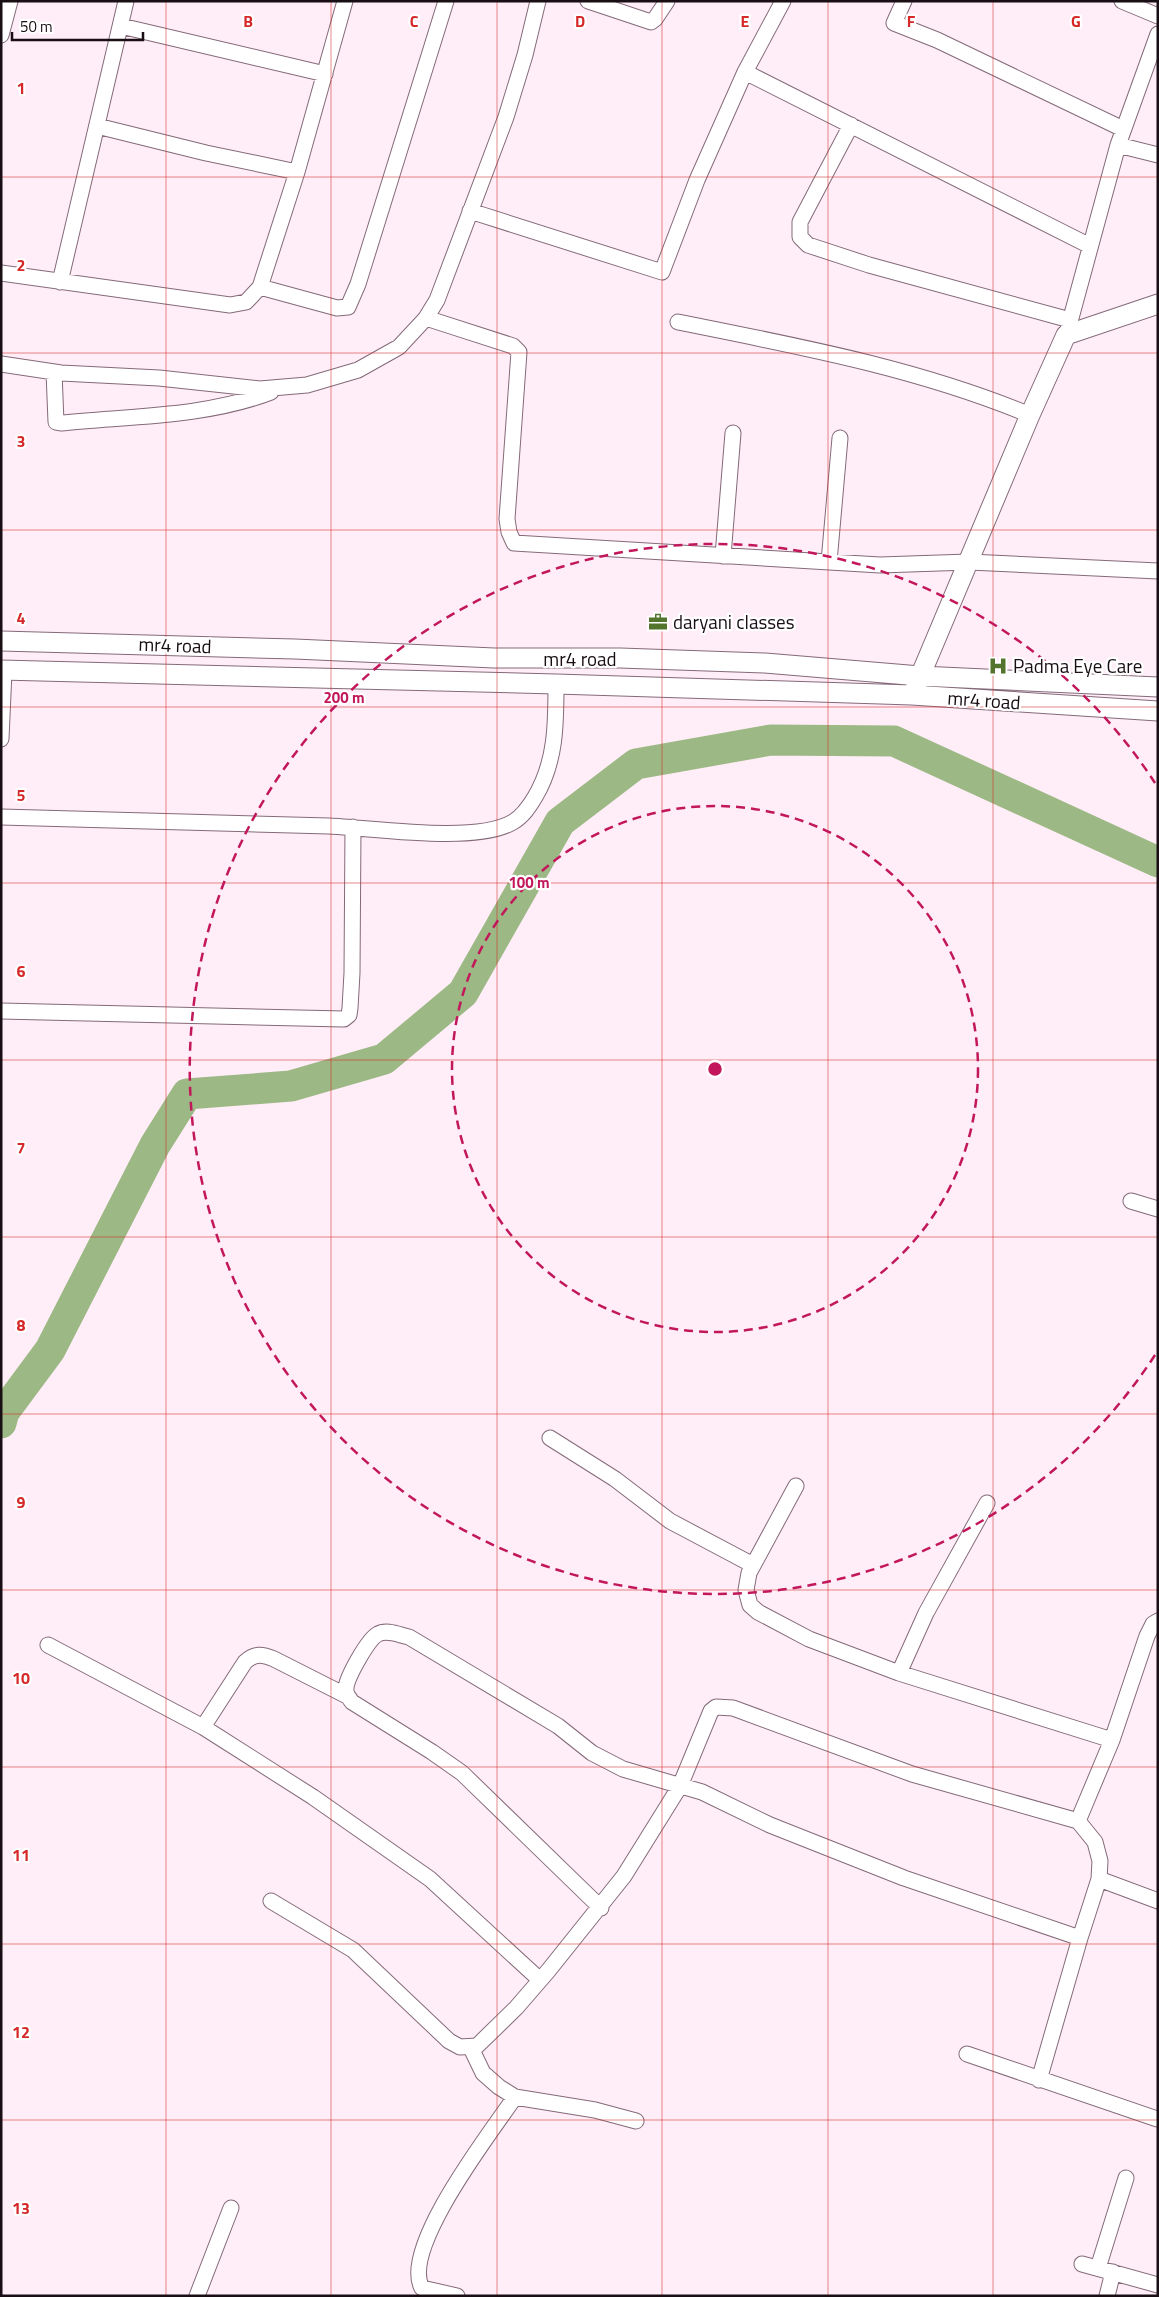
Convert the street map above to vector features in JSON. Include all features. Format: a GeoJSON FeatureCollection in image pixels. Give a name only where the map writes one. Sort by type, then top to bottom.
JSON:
{"type":"FeatureCollection","features":[{"type":"Feature","properties":{"kind":"street"},"geometry":{"type":"LineString","coordinates":[[1,35],[10,1]]}},
{"type":"Feature","properties":{"kind":"street"},"geometry":{"type":"LineString","coordinates":[[60,282],[126,1]]}},
{"type":"Feature","properties":{"kind":"street"},"geometry":{"type":"LineString","coordinates":[[1,273],[230,305],[246,302],[260,287],[297,172],[345,1]]}},
{"type":"Feature","properties":{"kind":"street"},"geometry":{"type":"LineString","coordinates":[[260,287],[337,308],[348,307],[358,284],[446,1]]}},
{"type":"Feature","properties":{"kind":"street"},"geometry":{"type":"LineString","coordinates":[[1,364],[54,372],[159,378],[260,389],[307,386],[358,370],[399,347],[426,318],[437,300],[506,117],[525,54],[538,1]]}},
{"type":"Feature","properties":{"kind":"street"},"geometry":{"type":"LineString","coordinates":[[588,1],[651,22],[667,1]]}},
{"type":"Feature","properties":{"kind":"street"},"geometry":{"type":"LineString","coordinates":[[470,211],[662,272],[697,180],[745,72],[783,1]]}},
{"type":"Feature","properties":{"kind":"street"},"geometry":{"type":"LineString","coordinates":[[904,1],[894,23],[946,45],[1123,129]]}},
{"type":"Feature","properties":{"kind":"street"},"geometry":{"type":"LineString","coordinates":[[1122,1],[1158,16]]}},
{"type":"Feature","properties":{"kind":"street"},"geometry":{"type":"LineString","coordinates":[[121,26],[325,74]]}},
{"type":"Feature","properties":{"kind":"street"},"geometry":{"type":"LineString","coordinates":[[912,695],[1068,328],[1118,145],[1155,50],[1158,34]]}},
{"type":"Feature","properties":{"kind":"street"},"geometry":{"type":"LineString","coordinates":[[745,72],[1090,246]]}},
{"type":"Feature","properties":{"kind":"street"},"geometry":{"type":"LineString","coordinates":[[851,125],[800,222],[800,238],[808,245],[1068,328],[1158,304]]}},
{"type":"Feature","properties":{"kind":"street"},"geometry":{"type":"LineString","coordinates":[[98,126],[206,153],[297,172]]}},
{"type":"Feature","properties":{"kind":"street"},"geometry":{"type":"LineString","coordinates":[[1118,145],[1158,155]]}},
{"type":"Feature","properties":{"kind":"street"},"geometry":{"type":"LineString","coordinates":[[426,318],[514,346],[519,352],[507,519],[509,532],[514,543],[880,565],[969,562],[1158,571]]}},
{"type":"Feature","properties":{"kind":"street"},"geometry":{"type":"LineString","coordinates":[[678,322],[890,368],[993,400],[1030,415]]}},
{"type":"Feature","properties":{"kind":"street"},"geometry":{"type":"LineString","coordinates":[[54,372],[56,422],[62,423],[176,412],[244,402],[284,387]]}},
{"type":"Feature","properties":{"kind":"street"},"geometry":{"type":"LineString","coordinates":[[723,556],[732,433]]}},
{"type":"Feature","properties":{"kind":"street"},"geometry":{"type":"LineString","coordinates":[[829,562],[840,438]]}},
{"type":"Feature","properties":{"kind":"street","name":"mr4 road"},"geometry":{"type":"LineString","coordinates":[[1,640],[286,648],[494,658],[620,658],[765,663],[920,676],[1158,687]]}},
{"type":"Feature","properties":{"kind":"street"},"geometry":{"type":"LineString","coordinates":[[1,739],[2,671]]}},
{"type":"Feature","properties":{"kind":"street","name":"mr4 road"},"geometry":{"type":"LineString","coordinates":[[2,671],[556,684],[912,695],[1158,711]]}},
{"type":"Feature","properties":{"kind":"street"},"geometry":{"type":"LineString","coordinates":[[1,817],[353,827],[410,832],[477,832],[494,830],[513,822],[527,810],[543,782],[552,757],[556,684]]}},
{"type":"Feature","properties":{"kind":"street"},"geometry":{"type":"LineString","coordinates":[[1,1011],[344,1019],[349,1015],[352,973],[353,827]]}},
{"type":"Feature","properties":{"kind":"street"},"geometry":{"type":"LineString","coordinates":[[1132,1201],[1158,1209]]}},
{"type":"Feature","properties":{"kind":"street"},"geometry":{"type":"LineString","coordinates":[[550,1438],[615,1479],[670,1521],[754,1565]]}},
{"type":"Feature","properties":{"kind":"street"},"geometry":{"type":"LineString","coordinates":[[796,1486],[749,1573],[746,1590],[750,1605],[758,1612],[809,1639],[899,1673],[1112,1740]]}},
{"type":"Feature","properties":{"kind":"street"},"geometry":{"type":"LineString","coordinates":[[899,1673],[926,1613],[987,1503]]}},
{"type":"Feature","properties":{"kind":"street"},"geometry":{"type":"LineString","coordinates":[[1078,1821],[1112,1740],[1147,1636],[1153,1624],[1158,1621]]}},
{"type":"Feature","properties":{"kind":"street"},"geometry":{"type":"LineString","coordinates":[[347,1696],[346,1688],[360,1656],[377,1634],[386,1631],[409,1637],[558,1726],[592,1753],[623,1769],[702,1792],[770,1825],[904,1878],[1080,1938]]}},
{"type":"Feature","properties":{"kind":"street"},"geometry":{"type":"LineString","coordinates":[[48,1645],[203,1727],[313,1797],[422,1873],[540,1980]]}},
{"type":"Feature","properties":{"kind":"street"},"geometry":{"type":"LineString","coordinates":[[203,1727],[245,1662],[252,1656],[264,1655],[269,1657],[347,1696],[352,1702],[462,1773],[600,1908]]}},
{"type":"Feature","properties":{"kind":"street"},"geometry":{"type":"LineString","coordinates":[[271,1900],[353,1950],[449,2041],[460,2047],[471,2048],[477,2046],[486,2039],[540,1980],[624,1876],[680,1786],[710,1711],[722,1706],[749,1713],[912,1774],[1078,1821],[1094,1842],[1100,1861],[1100,1880],[1080,1938],[1039,2080]]}},
{"type":"Feature","properties":{"kind":"street"},"geometry":{"type":"LineString","coordinates":[[1100,1880],[1158,1901]]}},
{"type":"Feature","properties":{"kind":"street"},"geometry":{"type":"LineString","coordinates":[[471,2048],[483,2073],[499,2087],[515,2097],[594,2110],[636,2121]]}},
{"type":"Feature","properties":{"kind":"street"},"geometry":{"type":"LineString","coordinates":[[967,2054],[1156,2119]]}},
{"type":"Feature","properties":{"kind":"street"},"geometry":{"type":"LineString","coordinates":[[457,2296],[434,2294],[422,2288],[417,2280],[418,2267],[425,2241],[451,2190],[515,2097]]}},
{"type":"Feature","properties":{"kind":"street"},"geometry":{"type":"LineString","coordinates":[[1098,2268],[1126,2178]]}},
{"type":"Feature","properties":{"kind":"street"},"geometry":{"type":"LineString","coordinates":[[197,2296],[231,2208]]}},
{"type":"Feature","properties":{"kind":"street"},"geometry":{"type":"LineString","coordinates":[[1082,2264],[1158,2285]]}},
{"type":"Feature","properties":{"kind":"street"},"geometry":{"type":"LineString","coordinates":[[1107,2296],[1113,2272]]}},
{"type":"Feature","properties":{"kind":"waterway"},"geometry":{"type":"LineString","coordinates":[[1,1423],[4,1412],[50,1350],[155,1145],[187,1094],[291,1086],[384,1059],[463,993],[560,822],[636,764],[771,740],[894,741],[1158,862]]}},
{"type":"Feature","properties":{"kind":"place","name":"daryani classes"},"geometry":{"type":"Point","coordinates":[658,622]}},
{"type":"Feature","properties":{"kind":"place","name":"Padma Eye Care"},"geometry":{"type":"Point","coordinates":[998,666]}}]}
